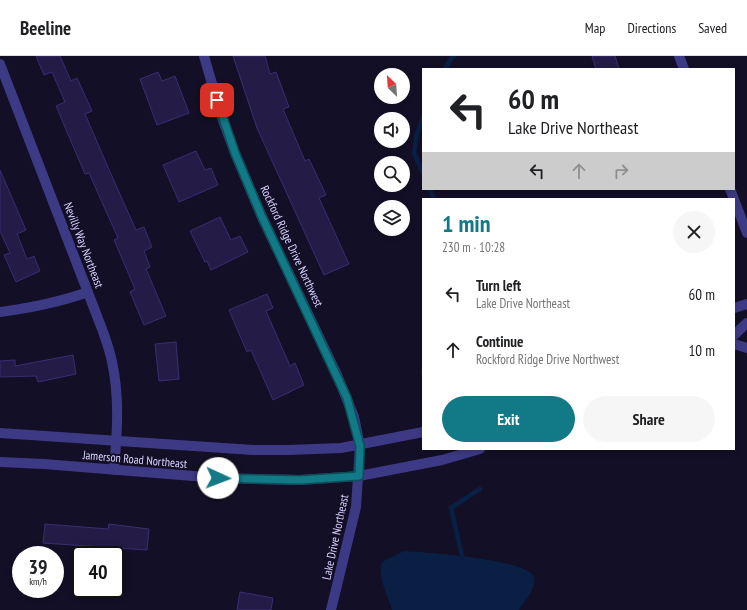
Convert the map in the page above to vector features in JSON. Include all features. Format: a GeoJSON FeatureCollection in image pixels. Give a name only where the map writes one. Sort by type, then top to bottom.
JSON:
{"type":"FeatureCollection","features":[{"type":"Feature","properties":{"kind":"street","name":"Rockford Ridge Drive Northwest"},"geometry":{"type":"LineString","coordinates":[[204,56],[221,115],[235,153],[262,217],[347,398],[360,446]]}},
{"type":"Feature","properties":{"kind":"street"},"geometry":{"type":"LineString","coordinates":[[679,56],[684,68]]}},
{"type":"Feature","properties":{"kind":"street","name":"Nevilly Way Northeast"},"geometry":{"type":"LineString","coordinates":[[0,64],[102,329],[112,361],[117,387],[118,415],[114,470]]}},
{"type":"Feature","properties":{"kind":"street"},"geometry":{"type":"LineString","coordinates":[[735,202],[747,233]]}},
{"type":"Feature","properties":{"kind":"street"},"geometry":{"type":"LineString","coordinates":[[0,312],[69,299],[88,292]]}},
{"type":"Feature","properties":{"kind":"street"},"geometry":{"type":"LineString","coordinates":[[735,308],[747,304]]}},
{"type":"Feature","properties":{"kind":"street"},"geometry":{"type":"LineString","coordinates":[[735,334],[747,323]]}},
{"type":"Feature","properties":{"kind":"street"},"geometry":{"type":"LineString","coordinates":[[735,344],[747,348]]}},
{"type":"Feature","properties":{"kind":"street","name":"Jamerson Road Northeast"},"geometry":{"type":"LineString","coordinates":[[0,433],[267,450],[316,450],[360,446],[422,432]]}},
{"type":"Feature","properties":{"kind":"street","name":"Lake Drive Northeast"},"geometry":{"type":"LineString","coordinates":[[331,610],[356,507],[360,446]]}},
{"type":"Feature","properties":{"kind":"street","name":"Jamerson Road Northeast"},"geometry":{"type":"LineString","coordinates":[[0,462],[256,480],[300,480],[359,476],[416,466],[476,450]]}},
{"type":"Feature","properties":{"kind":"water"},"geometry":{"type":"Polygon","coordinates":[[[404,551],[474,558],[514,565],[527,571],[534,577],[534,586],[519,610],[392,610],[382,580],[382,562],[404,551]]]}},
{"type":"Feature","properties":{"kind":"building"},"geometry":{"type":"Polygon","coordinates":[[[36,56],[60,56],[71,81],[77,78],[92,111],[85,114],[114,181],[136,230],[144,227],[152,247],[144,251],[150,267],[146,269],[166,316],[144,325],[130,292],[135,289],[114,240],[118,238],[89,173],[85,174],[56,106],[65,102],[52,72],[44,75],[36,56]]]}},
{"type":"Feature","properties":{"kind":"building"},"geometry":{"type":"Polygon","coordinates":[[[233,56],[265,56],[270,74],[276,72],[289,107],[283,109],[305,161],[309,159],[326,195],[319,198],[349,264],[324,275],[257,128],[233,56]]]}},
{"type":"Feature","properties":{"kind":"building"},"geometry":{"type":"Polygon","coordinates":[[[592,56],[615,56],[619,68],[596,68],[592,56]]]}},
{"type":"Feature","properties":{"kind":"building"},"geometry":{"type":"Polygon","coordinates":[[[158,72],[162,81],[175,76],[189,113],[157,125],[140,79],[158,72]]]}},
{"type":"Feature","properties":{"kind":"building"},"geometry":{"type":"Polygon","coordinates":[[[196,151],[205,170],[211,168],[218,185],[179,202],[163,165],[196,151]]]}},
{"type":"Feature","properties":{"kind":"building"},"geometry":{"type":"Polygon","coordinates":[[[0,170],[26,230],[17,234],[27,259],[34,256],[40,271],[16,282],[4,255],[10,253],[0,231],[0,170]]]}},
{"type":"Feature","properties":{"kind":"building"},"geometry":{"type":"Polygon","coordinates":[[[220,217],[231,240],[240,236],[248,252],[211,270],[207,261],[205,262],[190,231],[220,217]]]}},
{"type":"Feature","properties":{"kind":"building"},"geometry":{"type":"Polygon","coordinates":[[[267,294],[273,308],[266,311],[290,366],[295,363],[304,385],[273,400],[251,350],[247,352],[229,310],[267,294]]]}},
{"type":"Feature","properties":{"kind":"building"},"geometry":{"type":"Polygon","coordinates":[[[176,342],[179,379],[159,381],[155,344],[176,342]]]}},
{"type":"Feature","properties":{"kind":"building"},"geometry":{"type":"Polygon","coordinates":[[[73,355],[76,374],[38,382],[36,376],[0,377],[0,361],[15,360],[15,366],[73,355]]]}},
{"type":"Feature","properties":{"kind":"building"},"geometry":{"type":"Polygon","coordinates":[[[45,524],[108,529],[109,524],[149,529],[147,550],[124,548],[124,546],[88,546],[43,543],[45,524]]]}},
{"type":"Feature","properties":{"kind":"building"},"geometry":{"type":"Polygon","coordinates":[[[240,592],[273,598],[271,610],[237,610],[240,592]]]}},
{"type":"Feature","properties":{"kind":"waterway"},"geometry":{"type":"LineString","coordinates":[[446,68],[454,56]]}},
{"type":"Feature","properties":{"kind":"waterway"},"geometry":{"type":"LineString","coordinates":[[422,120],[417,134],[414,153],[422,171]]}},
{"type":"Feature","properties":{"kind":"waterway"},"geometry":{"type":"LineString","coordinates":[[430,190],[434,198]]}},
{"type":"Feature","properties":{"kind":"waterway"},"geometry":{"type":"LineString","coordinates":[[462,556],[451,508],[480,489]]}},
{"type":"Feature","properties":{"kind":"route"},"geometry":{"type":"LineString","coordinates":[[217,100],[235,153],[262,217],[347,398],[354,418],[360,446],[359,476],[300,480],[218,478]]}}]}
